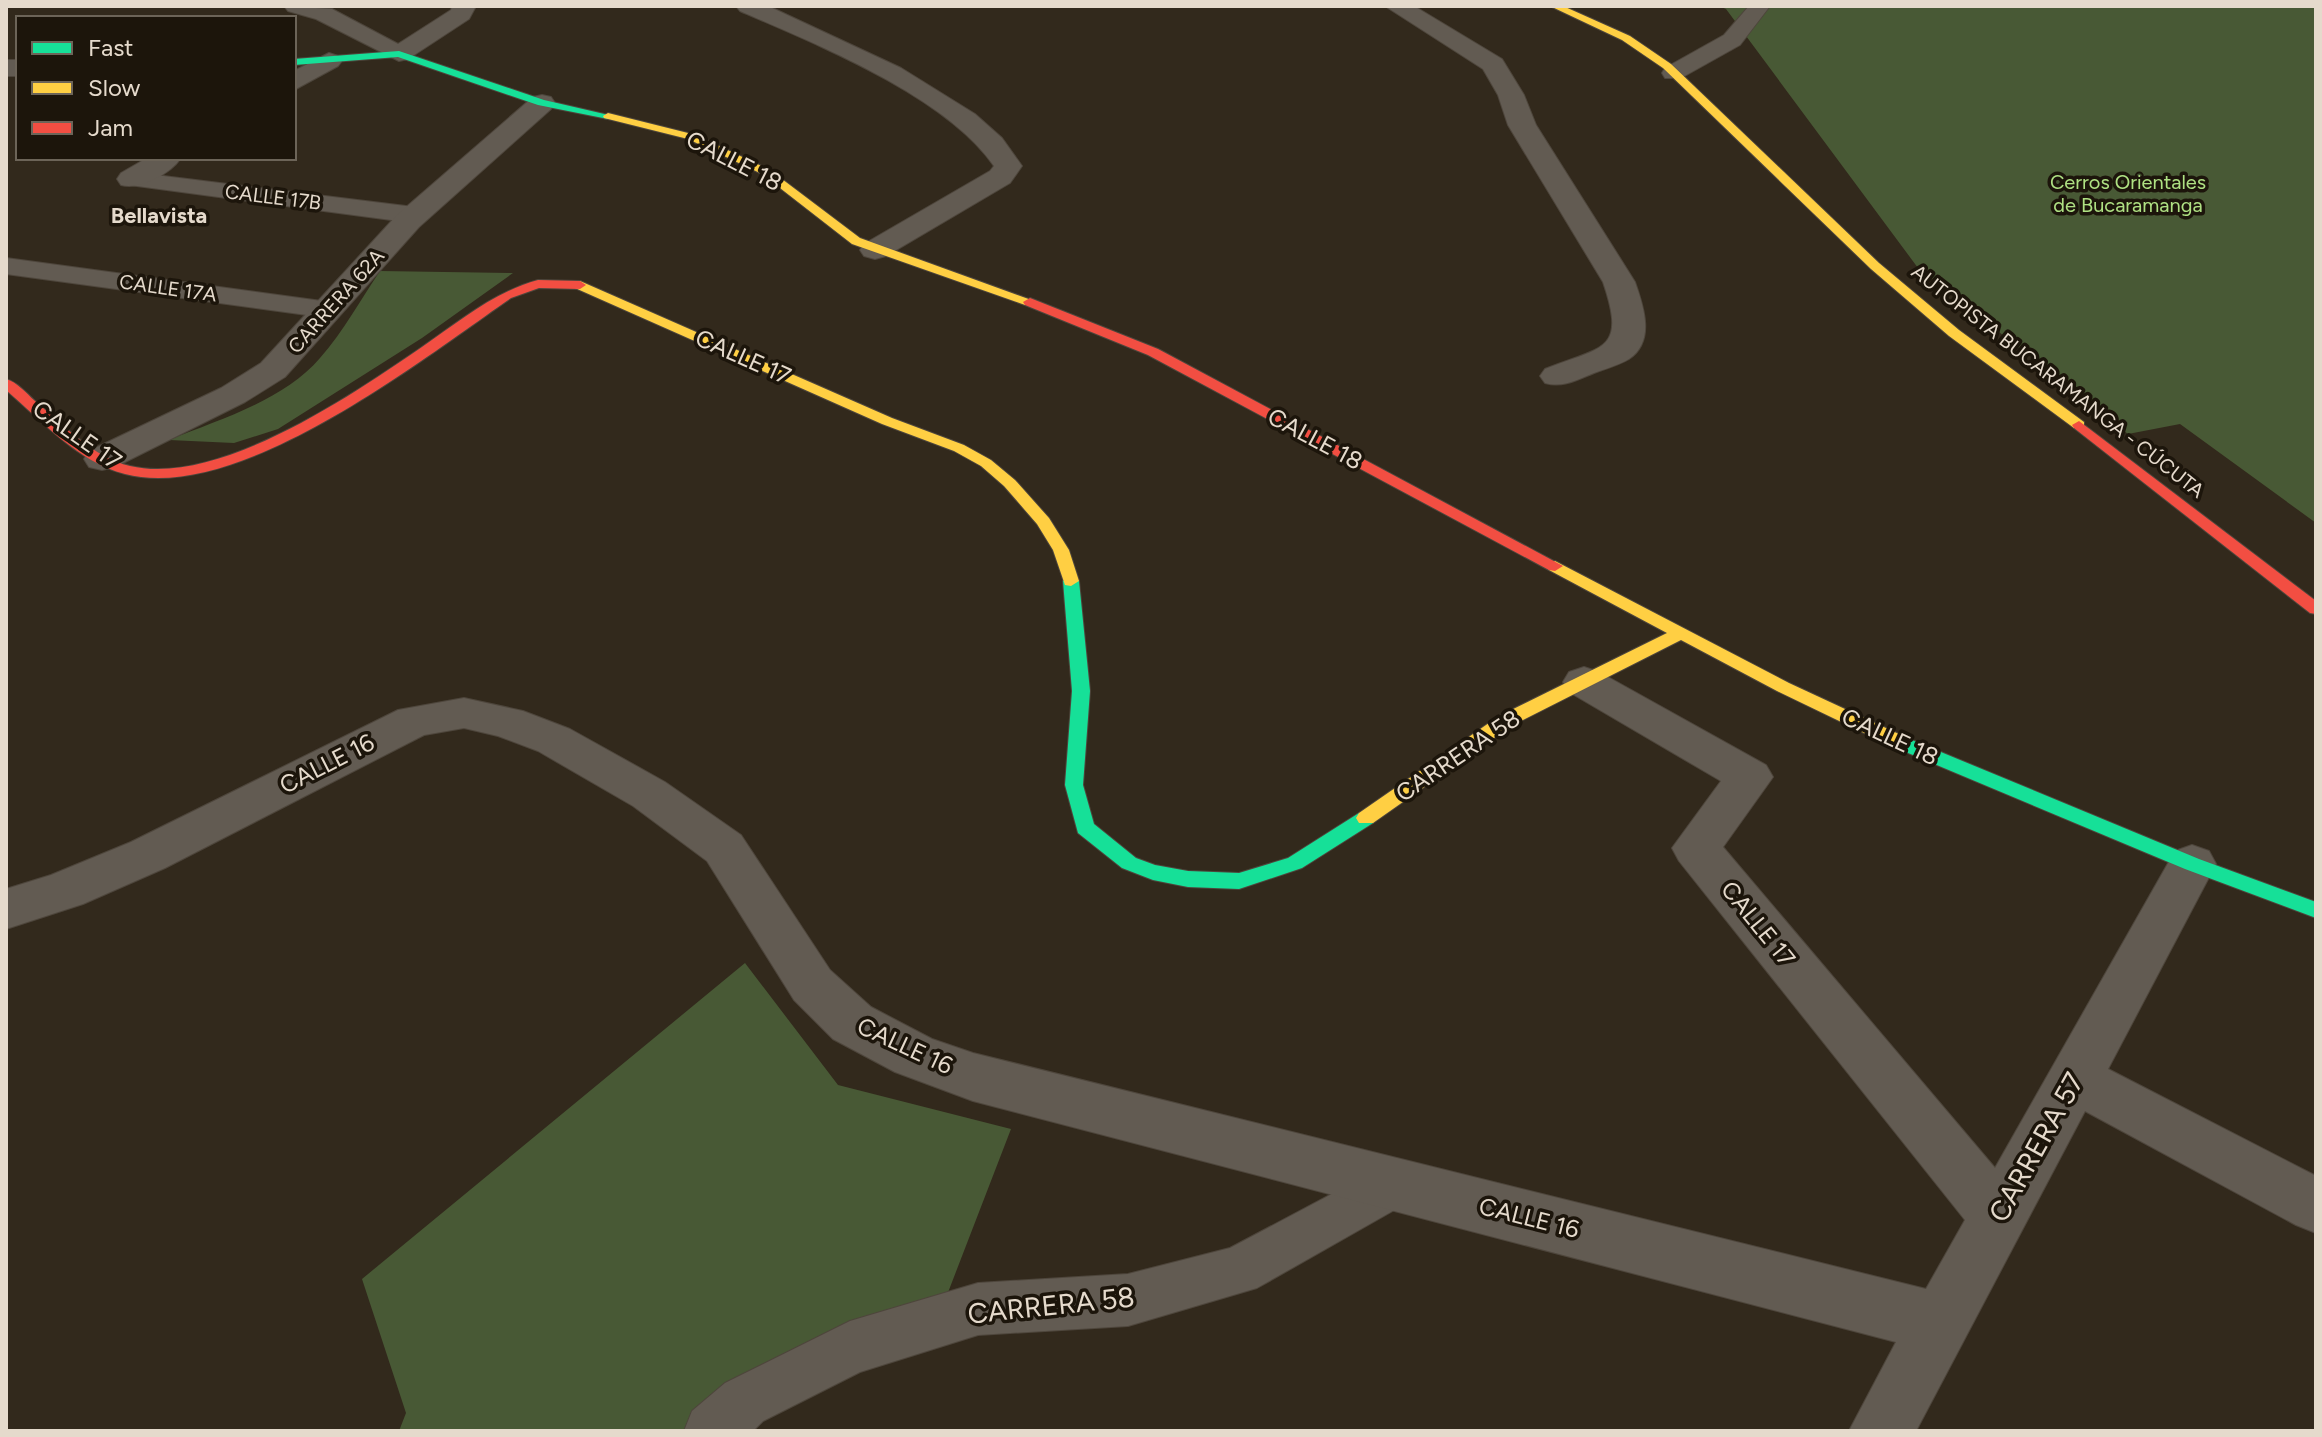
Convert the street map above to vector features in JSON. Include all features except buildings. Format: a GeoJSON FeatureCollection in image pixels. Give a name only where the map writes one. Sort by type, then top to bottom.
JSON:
{"type":"FeatureCollection","features":[{"type":"Feature","properties":{"kind":"main road","name":"AUTOPISTA BUCARAMANGA - CÚCUTA"},"geometry":{"type":"LineString","coordinates":[[1555,6],[1626,38],[1673,73],[1875,266],[1954,333],[2099,440],[2316,609]]}},
{"type":"Feature","properties":{"kind":"main road","name":"CALLE 18"},"geometry":{"type":"LineString","coordinates":[[296,62],[399,54],[542,103],[642,122],[692,137],[766,172],[843,233],[875,250],[1053,310],[1153,352],[1679,634],[1936,759],[2192,864],[2316,910]]}},
{"type":"Feature","properties":{"kind":"main road","name":"CALLE 17"},"geometry":{"type":"LineString","coordinates":[[6,383],[102,459],[128,471],[172,475],[229,459],[285,436],[324,414],[506,295],[538,284],[578,284],[899,426],[966,451],[997,471],[1045,524],[1067,559],[1074,594],[1081,691],[1074,785],[1085,828],[1129,863],[1153,872],[1188,879],[1239,881]]}},
{"type":"Feature","properties":{"kind":"main road","name":"CARRERA 58"},"geometry":{"type":"LineString","coordinates":[[1239,881],[1295,863],[1346,832],[1505,721],[1679,634]]}},
{"type":"Feature","properties":{"kind":"street"},"geometry":{"type":"LineString","coordinates":[[296,6],[324,14],[399,54],[461,14],[464,6]]}},
{"type":"Feature","properties":{"kind":"street"},"geometry":{"type":"LineString","coordinates":[[748,6],[820,36],[950,107],[1003,154],[1008,166],[1000,177],[875,250]]}},
{"type":"Feature","properties":{"kind":"street"},"geometry":{"type":"LineString","coordinates":[[1397,6],[1493,64],[1511,95],[1522,125],[1619,282],[1629,311],[1629,332],[1619,351],[1557,376]]}},
{"type":"Feature","properties":{"kind":"street"},"geometry":{"type":"LineString","coordinates":[[296,81],[329,61]]}},
{"type":"Feature","properties":{"kind":"street","name":"CARRERA 62A"},"geometry":{"type":"LineString","coordinates":[[102,459],[233,395],[273,370],[414,215],[542,103]]}},
{"type":"Feature","properties":{"kind":"street"},"geometry":{"type":"LineString","coordinates":[[131,179],[164,160]]}},
{"type":"Feature","properties":{"kind":"street","name":"CALLE 17"},"geometry":{"type":"LineString","coordinates":[[1584,682],[1750,777],[1696,848],[1999,1217]]}},
{"type":"Feature","properties":{"kind":"street","name":"CALLE 16"},"geometry":{"type":"LineString","coordinates":[[6,909],[66,890],[148,855],[414,721],[464,713],[507,722],[554,740],[649,794],[724,848],[812,985],[852,1023],[914,1056],[973,1077],[1940,1323]]}},
{"type":"Feature","properties":{"kind":"street","name":"CARRERA 57"},"geometry":{"type":"LineString","coordinates":[[1881,1431],[2192,864]]}},
{"type":"Feature","properties":{"kind":"street"},"geometry":{"type":"LineString","coordinates":[[2074,1078],[2316,1206]]}},
{"type":"Feature","properties":{"kind":"lane"},"geometry":{"type":"LineString","coordinates":[[1673,73],[1732,40],[1760,6]]}},
{"type":"Feature","properties":{"kind":"lane","name":"CALLE 17B"},"geometry":{"type":"LineString","coordinates":[[131,179],[414,215]]}},
{"type":"Feature","properties":{"kind":"lane","name":"CALLE 17A"},"geometry":{"type":"LineString","coordinates":[[6,266],[329,310]]}},
{"type":"Feature","properties":{"kind":"lane","name":"CARRERA 58"},"geometry":{"type":"LineString","coordinates":[[712,1431],[744,1402],[850,1348],[978,1309],[1128,1300],[1239,1270],[1394,1184]]}},
{"type":"Feature","properties":{"kind":"green space","name":"Cerros Orientales de Bucaramanga"},"geometry":{"type":"Polygon","coordinates":[[[1719,6],[2316,6],[2316,523],[2180,424],[2128,434],[1918,268],[1726,9],[1719,6]]]}},
{"type":"Feature","properties":{"kind":"green space"},"geometry":{"type":"Polygon","coordinates":[[[380,271],[513,273],[422,338],[278,429],[234,443],[169,440],[250,407],[305,373],[336,337],[380,271]]]}},
{"type":"Feature","properties":{"kind":"green space"},"geometry":{"type":"Polygon","coordinates":[[[745,963],[838,1085],[1011,1129],[937,1321],[712,1431],[399,1431],[406,1413],[362,1279],[745,963]]]}},
{"type":"Feature","properties":{"kind":"traffic: fast"},"geometry":{"type":"LineString","coordinates":[[296,62],[399,54],[542,103],[608,116]]}},
{"type":"Feature","properties":{"kind":"traffic: fast"},"geometry":{"type":"LineString","coordinates":[[1071,581],[1081,691],[1074,785],[1085,828],[1129,863],[1153,872],[1188,879],[1239,881],[1295,863],[1366,818]]}},
{"type":"Feature","properties":{"kind":"traffic: fast"},"geometry":{"type":"LineString","coordinates":[[1895,740],[2192,864],[2316,910]]}},
{"type":"Feature","properties":{"kind":"traffic: slow"},"geometry":{"type":"LineString","coordinates":[[1555,6],[1626,38],[1667,66],[1875,266],[1954,333],[2079,425]]}},
{"type":"Feature","properties":{"kind":"traffic: slow"},"geometry":{"type":"LineString","coordinates":[[608,116],[692,137],[766,172],[856,241],[1030,302]]}},
{"type":"Feature","properties":{"kind":"traffic: slow"},"geometry":{"type":"LineString","coordinates":[[580,285],[887,421],[973,455],[998,472],[1033,508],[1061,550],[1071,581]]}},
{"type":"Feature","properties":{"kind":"traffic: slow"},"geometry":{"type":"LineString","coordinates":[[1555,566],[1783,687],[1895,740]]}},
{"type":"Feature","properties":{"kind":"traffic: slow"},"geometry":{"type":"LineString","coordinates":[[1366,818],[1505,721],[1679,634]]}},
{"type":"Feature","properties":{"kind":"traffic: jam"},"geometry":{"type":"LineString","coordinates":[[6,383],[96,457],[129,471],[172,474],[221,463],[325,415],[506,295],[538,284],[580,285]]}},
{"type":"Feature","properties":{"kind":"traffic: jam"},"geometry":{"type":"LineString","coordinates":[[1030,302],[1153,352],[1555,566]]}},
{"type":"Feature","properties":{"kind":"traffic: jam"},"geometry":{"type":"LineString","coordinates":[[2079,425],[2316,609]]}},
{"type":"Feature","properties":{"kind":"district","name":"Bellavista"},"geometry":{"type":"Point","coordinates":[159,215]}}]}
